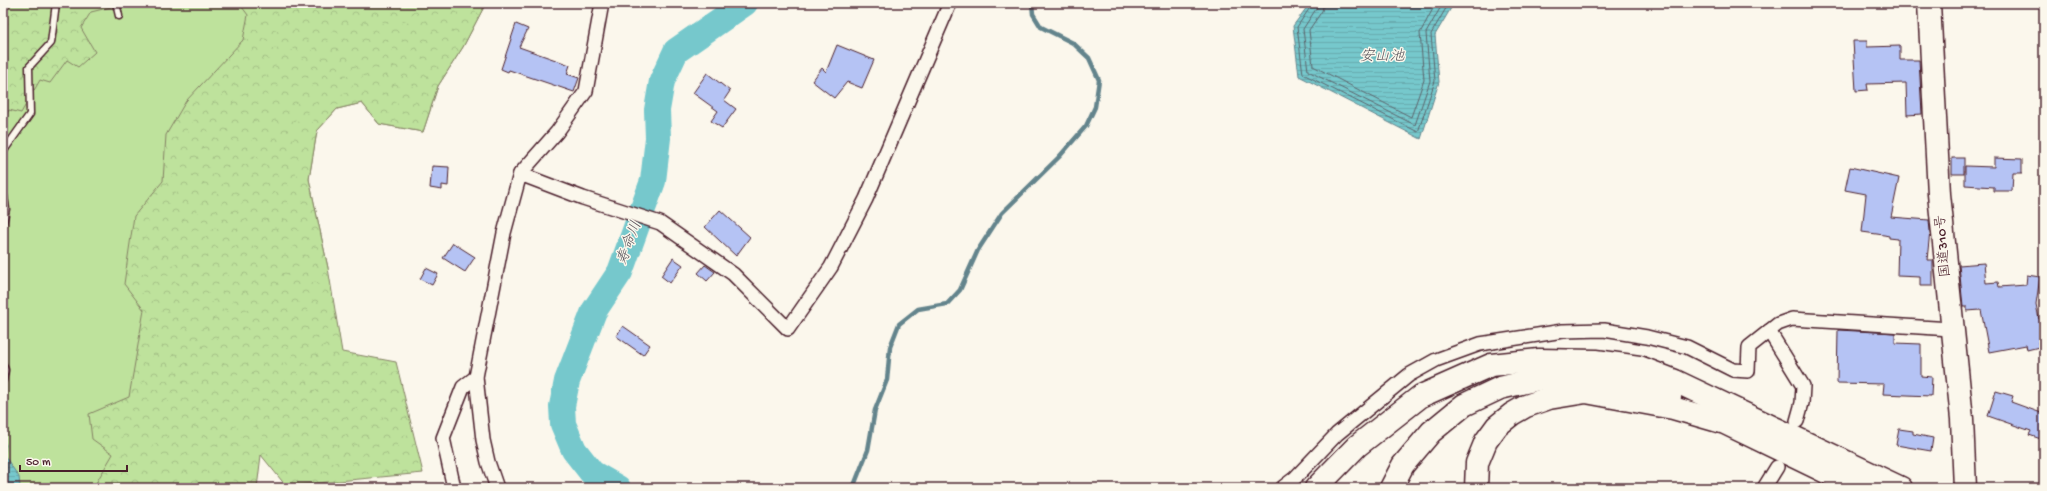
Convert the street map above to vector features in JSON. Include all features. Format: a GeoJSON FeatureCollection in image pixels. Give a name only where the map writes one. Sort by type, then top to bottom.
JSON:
{"type":"FeatureCollection","features":[{"type":"Feature","properties":{"kind":"highway","name":"国道310号"},"geometry":{"type":"LineString","coordinates":[[1929,3],[1939,194],[1962,419],[1965,488]]}},
{"type":"Feature","properties":{"kind":"highway"},"geometry":{"type":"LineString","coordinates":[[1316,488],[1357,446],[1420,396],[1491,365],[1539,360],[1596,361],[1640,367],[1682,384],[1901,488]]}},
{"type":"Feature","properties":{"kind":"highway"},"geometry":{"type":"LineString","coordinates":[[1377,488],[1391,461],[1416,430],[1439,412],[1485,383],[1539,360]]}},
{"type":"Feature","properties":{"kind":"highway"},"geometry":{"type":"LineString","coordinates":[[1390,488],[1403,465],[1431,432],[1464,405],[1500,388],[1547,377],[1586,374],[1638,384],[1682,401],[1725,424],[1859,488]]}},
{"type":"Feature","properties":{"kind":"highway"},"geometry":{"type":"LineString","coordinates":[[1476,488],[1477,463],[1486,441],[1497,426],[1512,414],[1526,406],[1549,398],[1586,392],[1601,394],[1673,408],[1725,424]]}},
{"type":"Feature","properties":{"kind":"street"},"geometry":{"type":"LineString","coordinates":[[497,488],[488,462],[483,440],[480,398],[476,377],[504,233],[520,174],[557,132],[586,91],[602,3]]}},
{"type":"Feature","properties":{"kind":"street"},"geometry":{"type":"LineString","coordinates":[[520,174],[583,198],[660,223],[733,274],[788,329],[831,267],[866,199],[950,3]]}},
{"type":"Feature","properties":{"kind":"street"},"geometry":{"type":"LineString","coordinates":[[1282,488],[1295,478],[1337,434],[1403,379],[1436,360],[1459,350],[1480,344],[1563,331],[1604,330],[1648,337],[1687,347],[1733,370],[1748,371],[1749,347],[1778,324],[1792,319],[1952,329]]}},
{"type":"Feature","properties":{"kind":"street"},"geometry":{"type":"LineString","coordinates":[[1770,331],[1803,386],[1802,403],[1797,421]]}},
{"type":"Feature","properties":{"kind":"street"},"geometry":{"type":"LineString","coordinates":[[454,488],[443,438],[463,387],[476,377]]}},
{"type":"Feature","properties":{"kind":"street"},"geometry":{"type":"LineString","coordinates":[[1764,488],[1777,467]]}},
{"type":"Feature","properties":{"kind":"lane"},"geometry":{"type":"LineString","coordinates":[[3,6],[7,3]]}},
{"type":"Feature","properties":{"kind":"lane"},"geometry":{"type":"LineString","coordinates":[[3,152],[30,114],[29,67],[51,43],[56,3]]}},
{"type":"Feature","properties":{"kind":"lane"},"geometry":{"type":"LineString","coordinates":[[116,3],[119,16]]}},
{"type":"Feature","properties":{"kind":"lane"},"geometry":{"type":"LineString","coordinates":[[3,191],[6,209],[3,223]]}},
{"type":"Feature","properties":{"kind":"lane"},"geometry":{"type":"LineString","coordinates":[[3,365],[5,370],[3,380]]}},
{"type":"Feature","properties":{"kind":"green space"},"geometry":{"type":"Polygon","coordinates":[[[3,3],[486,3],[463,47],[438,86],[423,132],[379,124],[362,103],[337,109],[317,131],[309,179],[328,268],[222,488],[3,488],[3,3]]]}},
{"type":"Feature","properties":{"kind":"green space"},"geometry":{"type":"Polygon","coordinates":[[[14,3],[111,3],[111,7],[91,12],[81,28],[95,52],[78,67],[67,60],[50,83],[40,80],[21,113],[9,110],[3,120],[3,11],[14,3]]]}},
{"type":"Feature","properties":{"kind":"green space"},"geometry":{"type":"Polygon","coordinates":[[[239,3],[486,3],[463,47],[438,86],[423,132],[379,124],[362,103],[337,109],[317,131],[309,179],[328,268],[342,352],[396,362],[423,473],[286,486],[261,455],[257,488],[95,488],[96,483],[113,454],[92,439],[89,414],[129,397],[144,310],[124,284],[134,216],[163,181],[166,135],[186,101],[243,40],[248,15],[239,3]]]}},
{"type":"Feature","properties":{"kind":"water","name":"安山池"},"geometry":{"type":"Polygon","coordinates":[[[1310,3],[1454,3],[1435,35],[1439,82],[1421,139],[1299,76],[1293,26],[1310,3]]]}},
{"type":"Feature","properties":{"kind":"water"},"geometry":{"type":"Polygon","coordinates":[[[3,439],[6,445],[4,455],[19,477],[20,486],[18,488],[3,488],[3,439]]]}},
{"type":"Feature","properties":{"kind":"building"},"geometry":{"type":"Polygon","coordinates":[[[516,24],[528,29],[519,47],[570,65],[567,74],[579,78],[574,92],[509,70],[508,72],[501,69],[516,24]]]}},
{"type":"Feature","properties":{"kind":"building"},"geometry":{"type":"Polygon","coordinates":[[[1853,41],[1867,41],[1867,47],[1900,46],[1900,60],[1919,60],[1922,114],[1907,115],[1906,83],[1867,84],[1868,90],[1856,91],[1853,41]]]}},
{"type":"Feature","properties":{"kind":"building"},"geometry":{"type":"Polygon","coordinates":[[[837,45],[874,60],[862,88],[847,82],[834,98],[812,81],[822,68],[826,72],[837,45]]]}},
{"type":"Feature","properties":{"kind":"building"},"geometry":{"type":"Polygon","coordinates":[[[707,73],[730,91],[724,100],[736,109],[722,128],[711,121],[718,111],[693,93],[707,73]]]}},
{"type":"Feature","properties":{"kind":"building"},"geometry":{"type":"Polygon","coordinates":[[[1952,158],[1964,158],[1964,174],[1952,174],[1952,158]]]}},
{"type":"Feature","properties":{"kind":"building"},"geometry":{"type":"Polygon","coordinates":[[[1994,158],[2022,159],[2022,173],[2013,173],[2012,191],[1994,191],[1994,187],[1965,185],[1965,166],[1994,167],[1994,158]]]}},
{"type":"Feature","properties":{"kind":"building"},"geometry":{"type":"Polygon","coordinates":[[[432,166],[449,167],[448,186],[442,185],[442,190],[430,188],[432,166]]]}},
{"type":"Feature","properties":{"kind":"building"},"geometry":{"type":"Polygon","coordinates":[[[1850,167],[1899,178],[1891,217],[1929,220],[1930,231],[1927,260],[1933,260],[1933,286],[1920,286],[1920,277],[1897,276],[1898,239],[1889,238],[1889,236],[1884,235],[1862,232],[1866,194],[1845,190],[1850,167]]]}},
{"type":"Feature","properties":{"kind":"building"},"geometry":{"type":"Polygon","coordinates":[[[720,210],[750,237],[736,256],[705,227],[720,210]]]}},
{"type":"Feature","properties":{"kind":"building"},"geometry":{"type":"Polygon","coordinates":[[[453,243],[475,257],[465,272],[443,258],[453,243]]]}},
{"type":"Feature","properties":{"kind":"building"},"geometry":{"type":"Polygon","coordinates":[[[673,258],[683,265],[670,283],[661,276],[673,258]]]}},
{"type":"Feature","properties":{"kind":"building"},"geometry":{"type":"Polygon","coordinates":[[[1984,263],[1986,283],[1998,282],[1999,287],[2026,285],[2027,275],[2040,277],[2036,304],[2039,319],[2042,319],[2044,341],[2038,342],[2039,347],[2027,350],[2026,345],[1989,352],[1981,310],[1967,311],[1967,307],[1963,307],[1959,265],[1984,263]]]}},
{"type":"Feature","properties":{"kind":"building"},"geometry":{"type":"Polygon","coordinates":[[[705,265],[715,272],[707,281],[698,273],[705,265]]]}},
{"type":"Feature","properties":{"kind":"building"},"geometry":{"type":"Polygon","coordinates":[[[426,268],[438,274],[432,285],[420,279],[426,268]]]}},
{"type":"Feature","properties":{"kind":"building"},"geometry":{"type":"Polygon","coordinates":[[[623,326],[650,345],[643,355],[616,336],[623,326]]]}},
{"type":"Feature","properties":{"kind":"building"},"geometry":{"type":"Polygon","coordinates":[[[1838,330],[1895,333],[1895,343],[1921,344],[1921,376],[1932,377],[1931,396],[1883,394],[1884,384],[1837,383],[1838,330]]]}},
{"type":"Feature","properties":{"kind":"building"},"geometry":{"type":"Polygon","coordinates":[[[1996,391],[2013,396],[2011,402],[2044,414],[2044,440],[2029,435],[2031,431],[1988,416],[1996,391]]]}},
{"type":"Feature","properties":{"kind":"building"},"geometry":{"type":"Polygon","coordinates":[[[1899,429],[1913,431],[1913,434],[1933,438],[1931,451],[1896,445],[1899,429]]]}},
{"type":"Feature","properties":{"kind":"waterway","name":"寿命川"},"geometry":{"type":"LineString","coordinates":[[618,488],[592,473],[574,450],[563,424],[562,406],[567,381],[594,311],[620,272],[653,181],[658,138],[657,110],[662,81],[676,51],[745,3]]}},
{"type":"Feature","properties":{"kind":"waterway"},"geometry":{"type":"LineString","coordinates":[[853,488],[868,450],[875,410],[887,380],[890,347],[899,324],[918,309],[947,304],[960,290],[978,250],[1002,213],[1059,157],[1086,126],[1095,107],[1099,80],[1089,58],[1073,43],[1041,27],[1033,14],[1032,3]]}}]}
